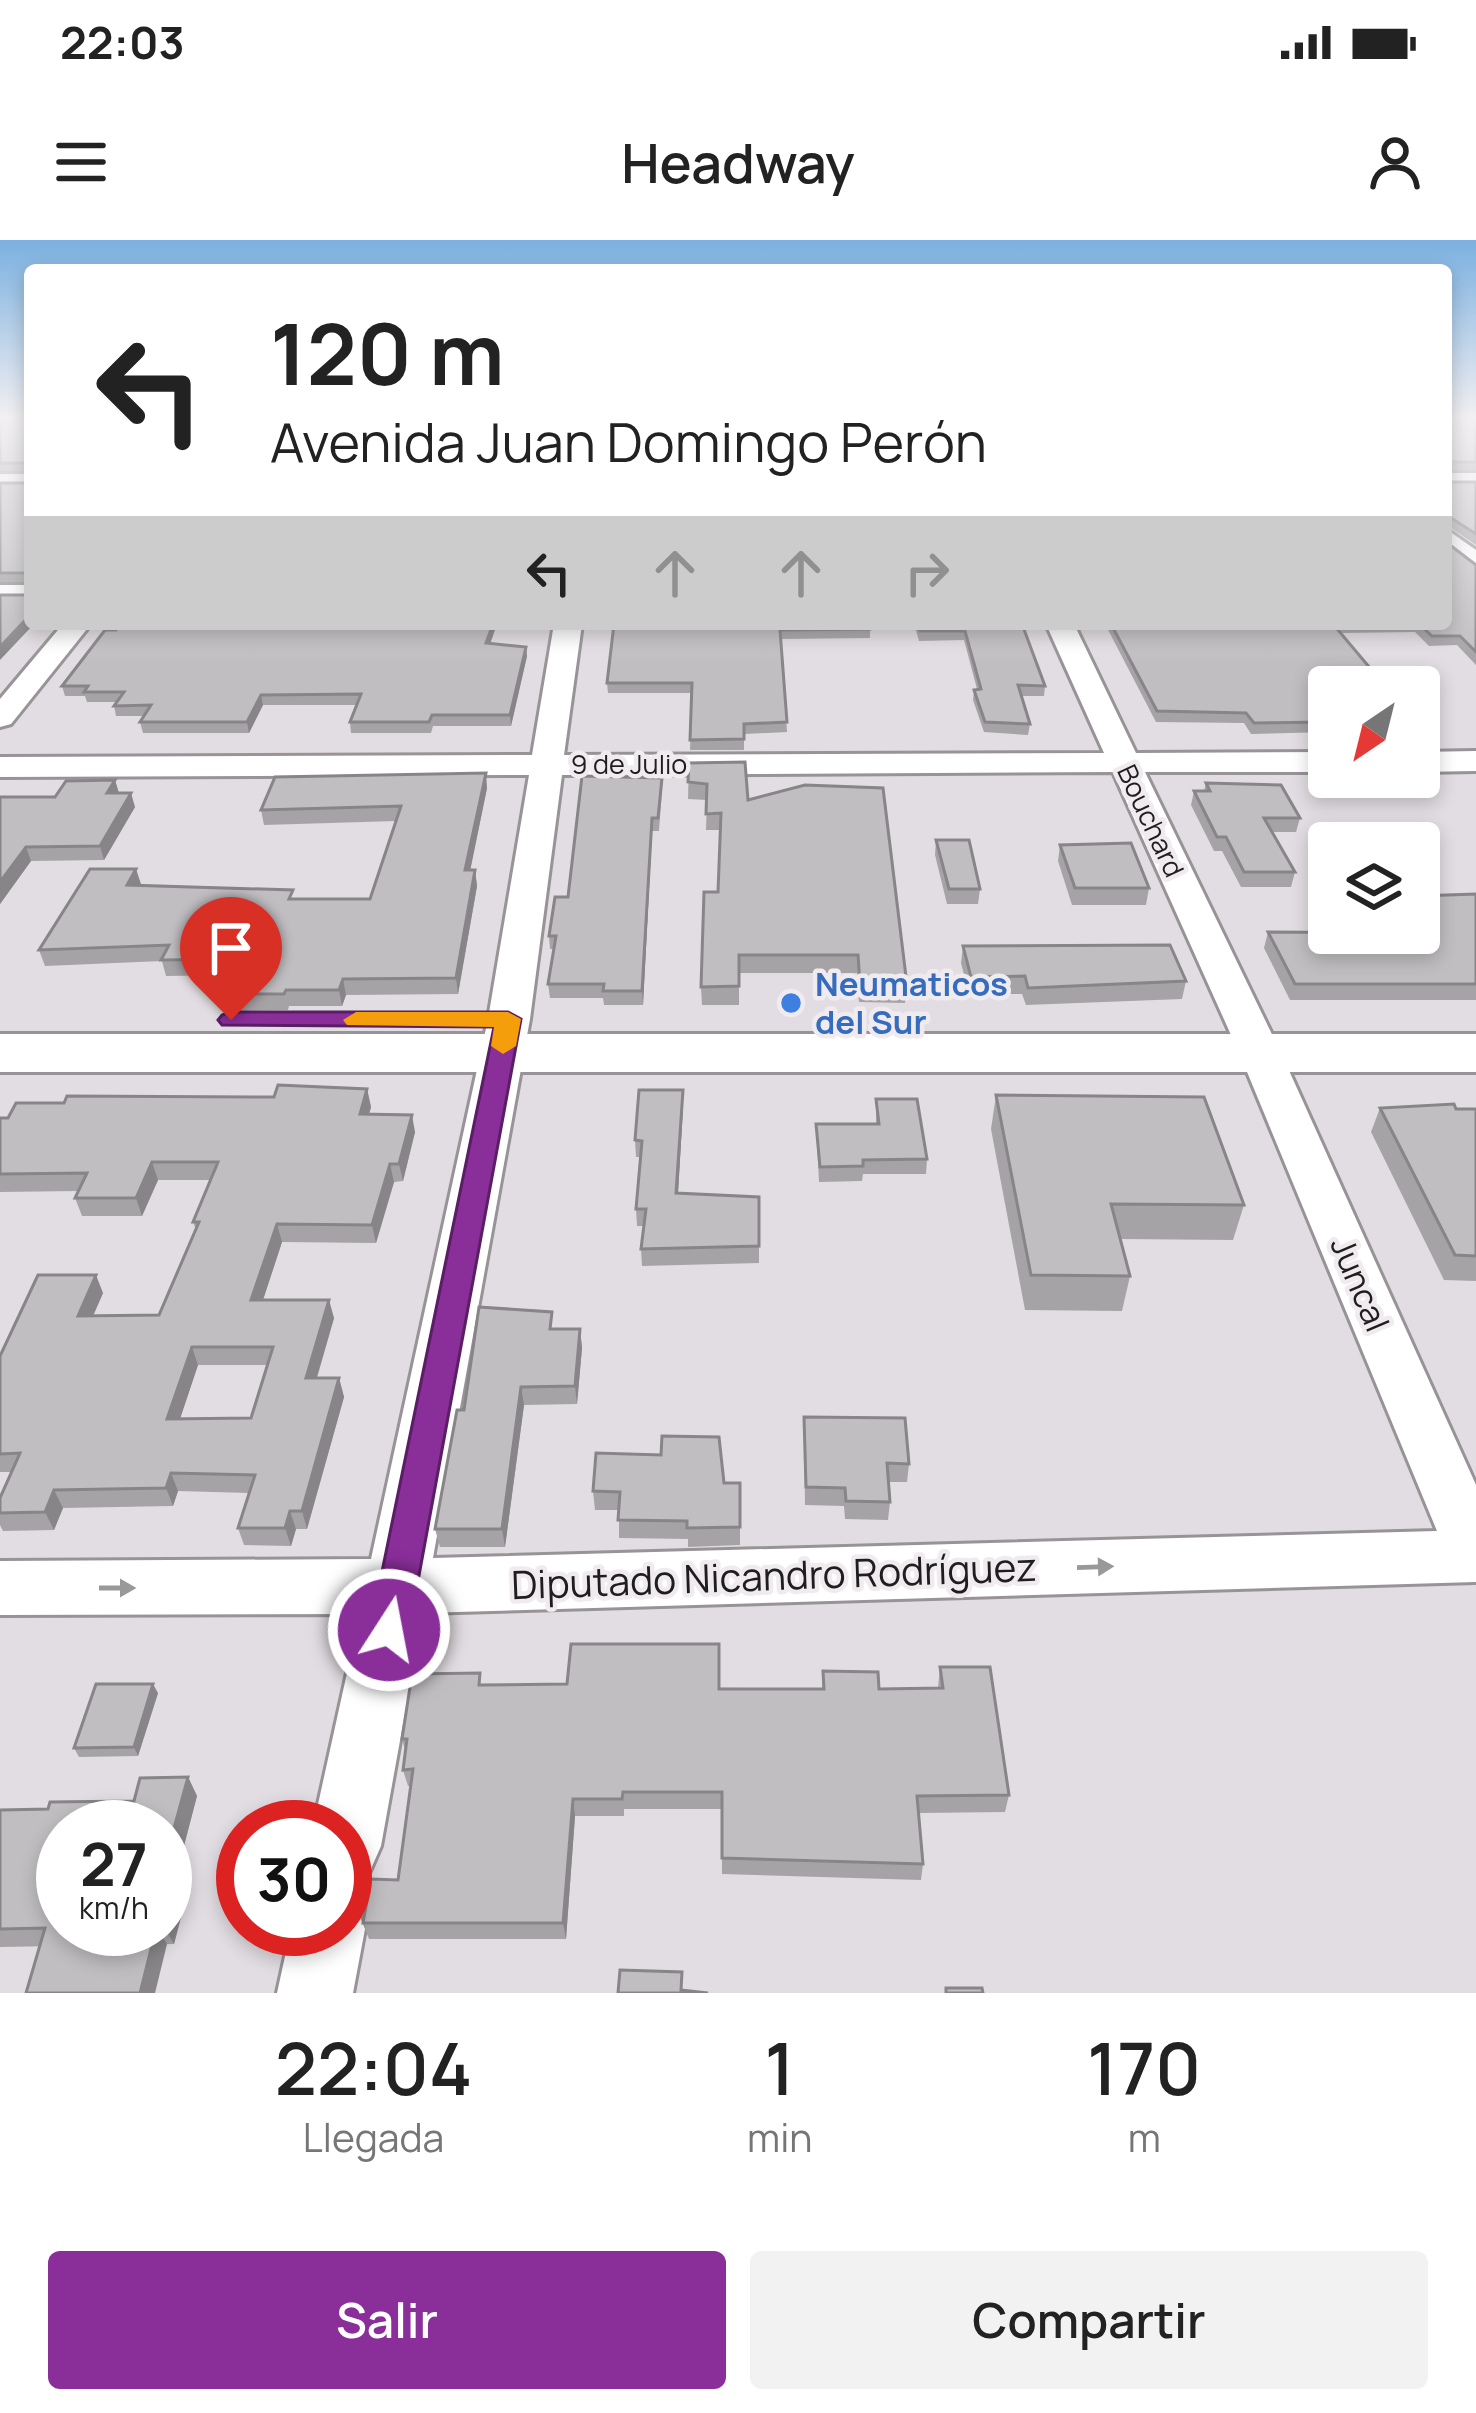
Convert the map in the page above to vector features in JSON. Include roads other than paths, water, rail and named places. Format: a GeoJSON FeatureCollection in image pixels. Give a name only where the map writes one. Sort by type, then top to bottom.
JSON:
{"type":"FeatureCollection","features":[{"type":"Feature","properties":{"kind":"main road"},"geometry":{"type":"LineString","coordinates":[[1251,1036],[1476,1016]]}},
{"type":"Feature","properties":{"kind":"main road"},"geometry":{"type":"LineString","coordinates":[[0,1021],[505,1037]]}},
{"type":"Feature","properties":{"kind":"main road"},"geometry":{"type":"LineString","coordinates":[[0,1053],[505,1037],[1251,1036],[1476,1053]]}},
{"type":"Feature","properties":{"kind":"street"},"geometry":{"type":"LineString","coordinates":[[1452,541],[1476,563]]}},
{"type":"Feature","properties":{"kind":"street"},"geometry":{"type":"LineString","coordinates":[[0,718],[72,630]]}},
{"type":"Feature","properties":{"kind":"street"},"geometry":{"type":"LineString","coordinates":[[354,1800],[505,1037],[567,630]]}},
{"type":"Feature","properties":{"kind":"street","name":"Bouchard"},"geometry":{"type":"LineString","coordinates":[[1063,630],[1251,1036]]}},
{"type":"Feature","properties":{"kind":"street"},"geometry":{"type":"LineString","coordinates":[[1440,746],[1476,746]]}},
{"type":"Feature","properties":{"kind":"street","name":"9 de Julio"},"geometry":{"type":"LineString","coordinates":[[0,747],[546,757]]}},
{"type":"Feature","properties":{"kind":"street","name":"9 de Julio"},"geometry":{"type":"LineString","coordinates":[[1118,755],[1308,747]]}},
{"type":"Feature","properties":{"kind":"street","name":"9 de Julio"},"geometry":{"type":"LineString","coordinates":[[0,767],[546,757],[1118,755],[1308,761]]}},
{"type":"Feature","properties":{"kind":"street"},"geometry":{"type":"LineString","coordinates":[[1440,762],[1476,761]]}},
{"type":"Feature","properties":{"kind":"street","name":"Juncal"},"geometry":{"type":"LineString","coordinates":[[1251,1036],[1476,1554]]}},
{"type":"Feature","properties":{"kind":"street","name":"Diputado Nicandro Rodríguez"},"geometry":{"type":"LineString","coordinates":[[0,1588],[398,1586],[1476,1554]]}},
{"type":"Feature","properties":{"kind":"street"},"geometry":{"type":"LineString","coordinates":[[315,1993],[323,1956]]}},
{"type":"Feature","properties":{"kind":"place","name":"Neumaticos del Sur"},"geometry":{"type":"Point","coordinates":[791,1003]}}]}
